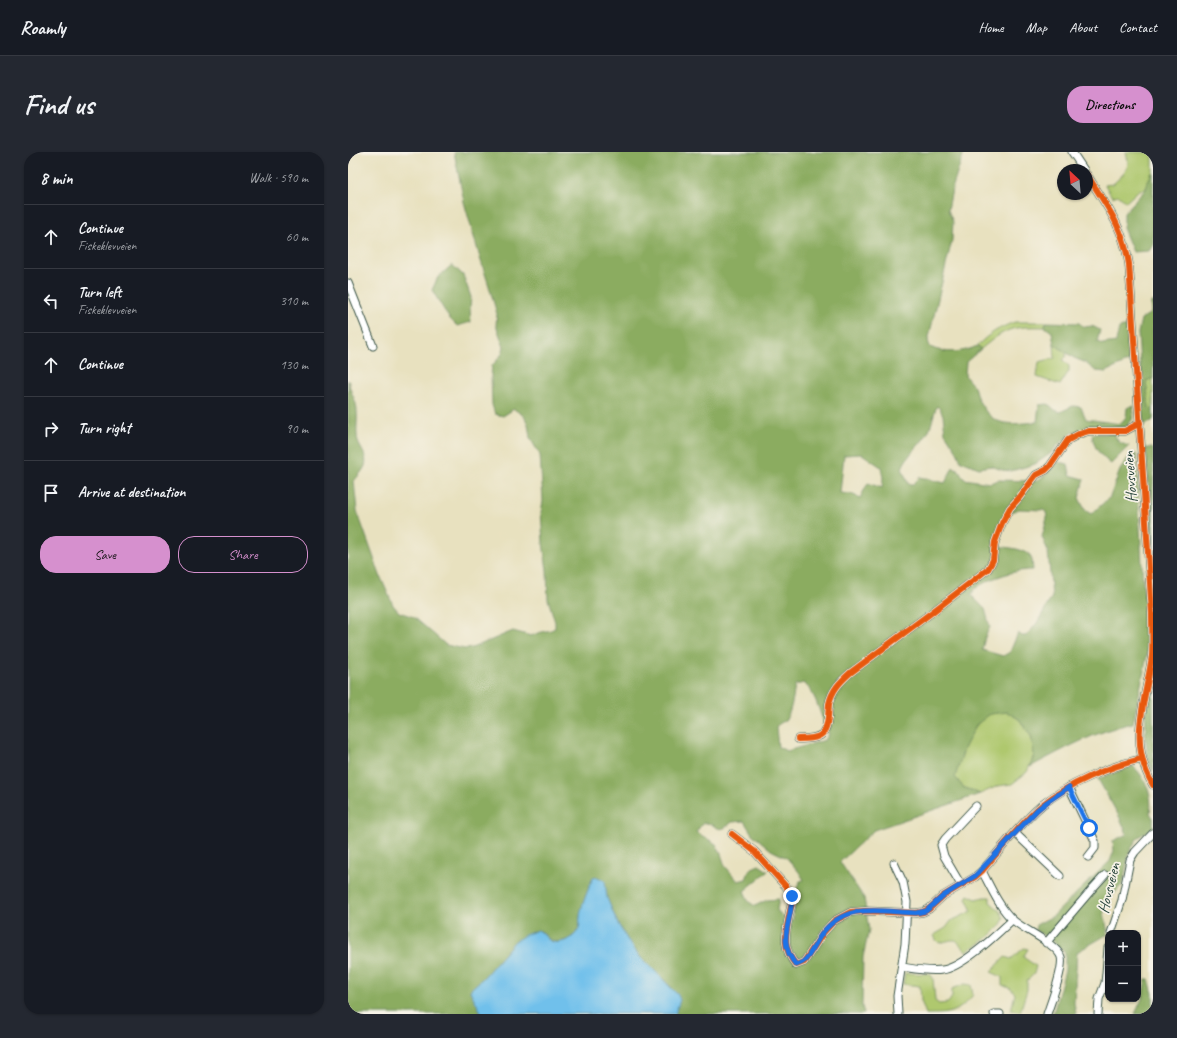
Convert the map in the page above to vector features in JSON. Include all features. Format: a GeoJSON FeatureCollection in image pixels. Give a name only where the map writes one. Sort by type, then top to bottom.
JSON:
{"type":"FeatureCollection","features":[{"type":"Feature","properties":{"kind":"street"},"geometry":{"type":"LineString","coordinates":[[1072,152],[1080,164]]}},
{"type":"Feature","properties":{"kind":"street","name":"Hovsveien"},"geometry":{"type":"LineString","coordinates":[[1093,185],[1121,232],[1129,264],[1152,613],[1152,647],[1140,717],[1139,739],[1147,775],[1153,785]]}},
{"type":"Feature","properties":{"kind":"street"},"geometry":{"type":"LineString","coordinates":[[348,283],[373,346]]}},
{"type":"Feature","properties":{"kind":"street"},"geometry":{"type":"LineString","coordinates":[[798,740],[822,735],[826,726],[832,694],[835,687],[845,677],[988,569],[993,560],[995,542],[1002,523],[1010,508],[1036,475],[1046,470],[1050,466],[1068,440],[1089,431],[1125,431],[1140,423]]}},
{"type":"Feature","properties":{"kind":"street"},"geometry":{"type":"LineString","coordinates":[[732,834],[754,851],[791,892],[792,901],[784,938],[790,958],[796,965],[804,962],[823,933],[834,921],[851,912],[876,911],[916,913],[926,911],[943,896],[982,871],[1015,833],[1042,806],[1069,787],[1119,764],[1142,758]]}},
{"type":"Feature","properties":{"kind":"street"},"geometry":{"type":"LineString","coordinates":[[1069,787],[1095,841],[1095,848],[1088,857]]}},
{"type":"Feature","properties":{"kind":"street"},"geometry":{"type":"LineString","coordinates":[[961,885],[944,856],[941,845],[976,806]]}},
{"type":"Feature","properties":{"kind":"street"},"geometry":{"type":"LineString","coordinates":[[1015,833],[1060,876]]}},
{"type":"Feature","properties":{"kind":"street","name":"Hovsveien"},"geometry":{"type":"LineString","coordinates":[[1112,930],[1122,900],[1130,860],[1135,852],[1153,833]]}},
{"type":"Feature","properties":{"kind":"street"},"geometry":{"type":"LineString","coordinates":[[894,863],[904,887],[907,913],[905,944],[897,996],[898,1014]]}},
{"type":"Feature","properties":{"kind":"street"},"geometry":{"type":"LineString","coordinates":[[982,871],[994,894],[1012,920],[1059,952],[1061,961],[1047,1014]]}},
{"type":"Feature","properties":{"kind":"street"},"geometry":{"type":"LineString","coordinates":[[1046,943],[1092,888],[1105,875]]}},
{"type":"Feature","properties":{"kind":"street"},"geometry":{"type":"LineString","coordinates":[[902,967],[940,970],[954,967],[1012,920]]}},
{"type":"Feature","properties":{"kind":"street"},"geometry":{"type":"LineString","coordinates":[[1098,1014],[1099,999],[1105,981],[1106,966]]}},
{"type":"Feature","properties":{"kind":"street"},"geometry":{"type":"LineString","coordinates":[[994,1014],[1000,1014]]}},
{"type":"Feature","properties":{"kind":"green space"},"geometry":{"type":"Polygon","coordinates":[[[454,152],[964,152],[952,189],[948,210],[953,222],[952,240],[928,341],[930,347],[947,352],[966,350],[977,346],[981,349],[966,362],[965,375],[974,387],[977,398],[984,409],[996,420],[1010,424],[1037,422],[1039,405],[1048,404],[1060,412],[1073,406],[1081,407],[1086,419],[1120,424],[1126,417],[1127,408],[1134,406],[1132,420],[1126,427],[1093,427],[1074,432],[1059,444],[1050,454],[1035,464],[1011,471],[1002,470],[991,466],[979,468],[961,461],[955,448],[945,433],[943,415],[937,406],[926,435],[904,463],[902,468],[908,484],[913,484],[920,477],[945,483],[953,467],[959,470],[964,479],[990,483],[998,480],[1036,481],[1046,475],[1058,462],[1068,464],[1070,475],[1084,479],[1079,498],[1085,510],[1091,514],[1110,497],[1120,470],[1128,458],[1136,454],[1143,584],[1148,631],[1148,651],[1133,723],[1119,726],[1093,736],[1030,767],[1034,755],[1031,736],[1019,719],[1007,712],[990,714],[976,725],[964,749],[955,777],[963,787],[980,794],[874,830],[840,862],[864,898],[869,930],[863,957],[862,1006],[864,1014],[675,1014],[672,988],[641,958],[627,939],[618,924],[607,898],[605,884],[593,878],[583,903],[579,929],[576,934],[561,942],[557,942],[550,940],[541,931],[532,932],[515,941],[483,978],[471,989],[470,991],[482,1014],[348,1014],[348,380],[356,404],[358,442],[366,459],[364,468],[354,481],[357,511],[381,578],[393,605],[399,612],[414,617],[446,645],[465,649],[472,648],[513,631],[531,636],[555,628],[555,622],[548,599],[547,570],[543,543],[541,512],[543,501],[540,455],[530,438],[528,424],[524,416],[514,409],[503,416],[495,414],[492,405],[492,366],[502,354],[504,347],[496,325],[497,314],[464,202],[454,152]],[[862,454],[844,455],[840,493],[851,494],[860,498],[868,483],[882,488],[883,478],[881,467],[862,454]],[[1019,509],[1009,513],[997,545],[1017,549],[1029,554],[1032,560],[1033,570],[1020,571],[988,581],[976,588],[971,595],[985,609],[990,627],[985,637],[982,650],[1003,656],[1010,652],[1018,633],[1022,636],[1026,636],[1037,623],[1052,597],[1048,551],[1042,537],[1047,518],[1046,512],[1043,510],[1019,509]],[[804,683],[795,685],[788,716],[776,727],[778,747],[787,751],[825,740],[829,734],[816,700],[809,688],[804,683]],[[744,821],[732,822],[720,829],[708,823],[703,823],[696,832],[716,844],[725,866],[738,881],[746,879],[750,869],[759,865],[768,871],[744,891],[749,902],[755,906],[767,900],[779,899],[777,910],[789,921],[793,920],[796,890],[800,881],[804,880],[787,858],[771,850],[752,834],[744,821]]]}},
{"type":"Feature","properties":{"kind":"green space"},"geometry":{"type":"Polygon","coordinates":[[[1126,152],[1153,152],[1153,171],[1146,189],[1139,190],[1126,202],[1118,195],[1112,197],[1105,185],[1113,184],[1126,170],[1128,163],[1126,152]]]}},
{"type":"Feature","properties":{"kind":"green space"},"geometry":{"type":"Polygon","coordinates":[[[1153,171],[1153,245],[1149,251],[1133,252],[1123,228],[1124,213],[1146,189],[1153,171]]]}},
{"type":"Feature","properties":{"kind":"green space"},"geometry":{"type":"Polygon","coordinates":[[[452,265],[463,275],[471,297],[471,322],[457,326],[449,318],[432,290],[438,277],[452,265]]]}},
{"type":"Feature","properties":{"kind":"green space"},"geometry":{"type":"Polygon","coordinates":[[[1151,302],[1153,302],[1153,378],[1146,381],[1149,408],[1153,408],[1153,419],[1144,425],[1138,333],[1141,319],[1151,313],[1151,302]]]}},
{"type":"Feature","properties":{"kind":"green space"},"geometry":{"type":"Polygon","coordinates":[[[1015,322],[1046,322],[1045,327],[1017,328],[997,337],[981,349],[977,346],[994,331],[1015,322]]]}},
{"type":"Feature","properties":{"kind":"green space"},"geometry":{"type":"Polygon","coordinates":[[[1046,322],[1079,323],[1084,327],[1092,326],[1100,330],[1097,342],[1103,344],[1116,342],[1119,328],[1129,326],[1131,338],[1131,360],[1106,372],[1096,371],[1054,344],[1052,332],[1045,327],[1046,322]]]}},
{"type":"Feature","properties":{"kind":"green space"},"geometry":{"type":"Polygon","coordinates":[[[1054,344],[1066,352],[1066,357],[1063,360],[1069,366],[1069,371],[1060,385],[1037,377],[1039,362],[1055,358],[1054,344]]]}},
{"type":"Feature","properties":{"kind":"green space"},"geometry":{"type":"Polygon","coordinates":[[[1153,378],[1153,408],[1151,409],[1149,408],[1146,381],[1153,378]]]}},
{"type":"Feature","properties":{"kind":"green space"},"geometry":{"type":"Polygon","coordinates":[[[1092,434],[1115,434],[1118,441],[1129,446],[1111,464],[1098,451],[1094,444],[1092,434]]]}},
{"type":"Feature","properties":{"kind":"green space"},"geometry":{"type":"Polygon","coordinates":[[[1146,448],[1153,449],[1153,547],[1146,448]]]}},
{"type":"Feature","properties":{"kind":"green space"},"geometry":{"type":"Polygon","coordinates":[[[1153,681],[1153,771],[1148,758],[1146,744],[1146,711],[1153,681]]]}},
{"type":"Feature","properties":{"kind":"green space"},"geometry":{"type":"Polygon","coordinates":[[[1007,712],[1019,719],[1031,736],[1034,755],[1027,772],[1012,784],[998,786],[980,794],[963,787],[955,777],[963,751],[972,732],[984,718],[993,713],[1007,712]]]}},
{"type":"Feature","properties":{"kind":"green space"},"geometry":{"type":"Polygon","coordinates":[[[1133,766],[1142,776],[1148,788],[1151,807],[1150,813],[1153,818],[1153,828],[1138,837],[1129,853],[1123,883],[1103,907],[1107,930],[1105,930],[1105,936],[1077,952],[1074,1003],[1076,1014],[1053,1014],[1065,970],[1065,953],[1053,941],[1035,930],[1036,925],[1053,916],[1110,861],[1114,851],[1113,841],[1127,834],[1120,818],[1098,779],[1133,766]]]}},
{"type":"Feature","properties":{"kind":"green space"},"geometry":{"type":"Polygon","coordinates":[[[968,895],[976,899],[990,897],[990,902],[1000,911],[1004,918],[1002,923],[994,933],[966,951],[956,940],[939,943],[934,935],[946,928],[951,921],[972,911],[966,898],[968,895]]]}},
{"type":"Feature","properties":{"kind":"green space"},"geometry":{"type":"Polygon","coordinates":[[[1024,948],[1028,949],[1023,957],[1036,966],[1034,974],[1027,981],[1027,990],[1020,1012],[1011,1010],[1015,994],[1011,989],[1002,985],[1002,977],[991,972],[1005,957],[1011,959],[1024,948]]]}},
{"type":"Feature","properties":{"kind":"green space"},"geometry":{"type":"Polygon","coordinates":[[[905,973],[930,974],[933,978],[935,1001],[939,1004],[948,1003],[952,997],[952,989],[965,984],[971,985],[973,995],[962,1006],[952,1012],[926,1014],[921,1001],[920,986],[903,984],[905,973]]]}},
{"type":"Feature","properties":{"kind":"green space"},"geometry":{"type":"Polygon","coordinates":[[[1146,979],[1149,979],[1153,994],[1153,1014],[1135,1014],[1142,999],[1146,979]]]}},
{"type":"Feature","properties":{"kind":"water"},"geometry":{"type":"Polygon","coordinates":[[[598,877],[605,881],[607,898],[618,924],[627,939],[641,958],[678,995],[680,1000],[675,1014],[482,1014],[470,991],[471,989],[483,978],[515,941],[525,935],[538,930],[549,940],[559,942],[575,935],[579,929],[581,909],[591,882],[593,878],[598,877]]]}},
{"type":"Feature","properties":{"kind":"cycle path"},"geometry":{"type":"LineString","coordinates":[[1093,185],[1113,217],[1123,239],[1129,264],[1152,613],[1152,656],[1140,721],[1140,737],[1141,753],[1145,769],[1153,785]]}},
{"type":"Feature","properties":{"kind":"cycle path"},"geometry":{"type":"LineString","coordinates":[[798,739],[814,738],[822,734],[827,723],[829,704],[834,690],[850,673],[988,569],[993,560],[995,542],[1002,523],[1010,508],[1036,475],[1046,470],[1050,466],[1068,440],[1089,431],[1125,431],[1140,423]]}},
{"type":"Feature","properties":{"kind":"cycle path"},"geometry":{"type":"LineString","coordinates":[[732,834],[754,851],[791,892],[792,902],[786,933],[786,946],[796,965],[804,962],[823,933],[834,921],[851,912],[865,911],[916,913],[929,909],[943,896],[975,877],[982,871],[1026,820],[1052,797],[1103,771],[1142,759]]}},
{"type":"Feature","properties":{"kind":"route"},"geometry":{"type":"LineString","coordinates":[[792,896],[791,909],[784,938],[790,958],[796,965],[804,962],[823,933],[834,921],[851,912],[892,911],[916,913],[926,911],[943,896],[982,871],[1037,810],[1069,787],[1089,828]]}}]}
